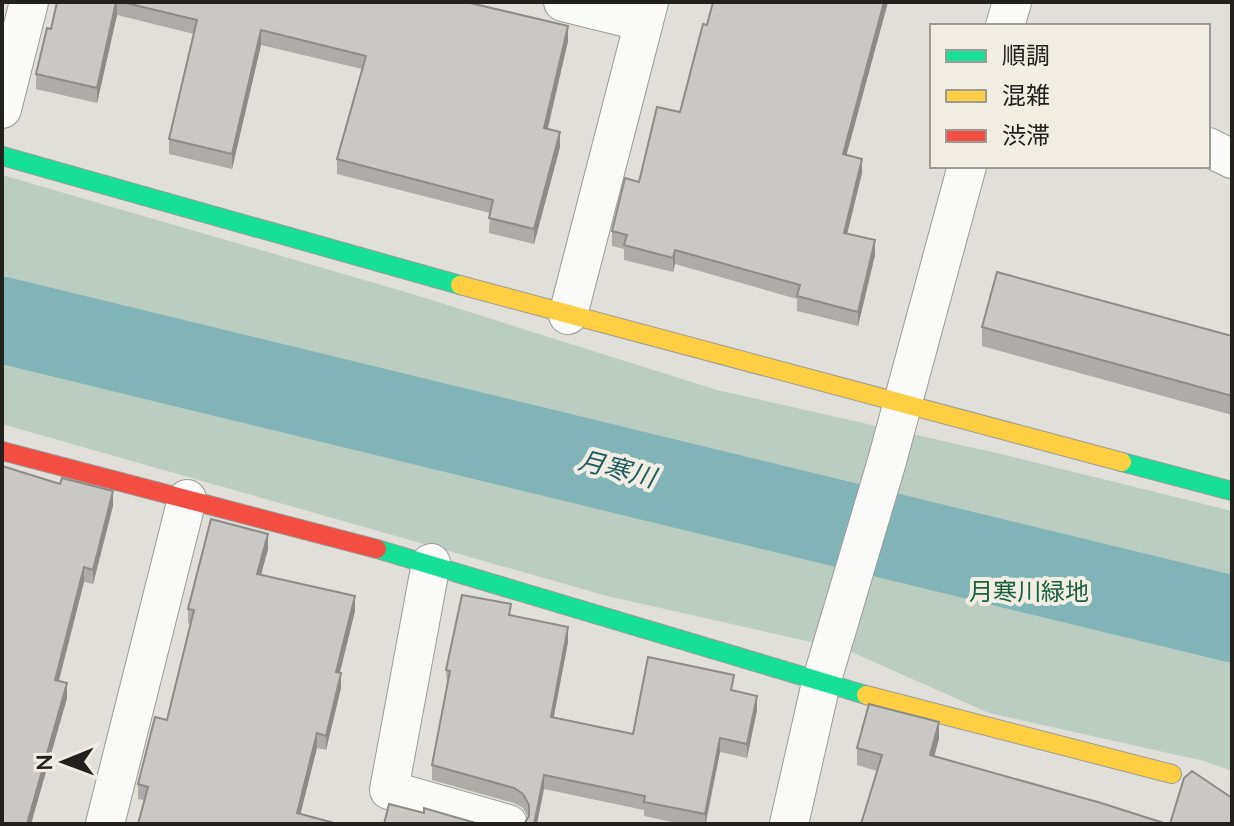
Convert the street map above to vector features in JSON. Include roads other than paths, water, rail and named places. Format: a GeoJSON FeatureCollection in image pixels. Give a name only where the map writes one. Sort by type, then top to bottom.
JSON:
{"type":"FeatureCollection","features":[{"type":"Feature","properties":{"kind":"street"},"geometry":{"type":"LineString","coordinates":[[2,109],[29,2]]}},
{"type":"Feature","properties":{"kind":"street"},"geometry":{"type":"LineString","coordinates":[[563,2],[646,12],[568,315]]}},
{"type":"Feature","properties":{"kind":"street"},"geometry":{"type":"LineString","coordinates":[[1006,24],[1012,2]]}},
{"type":"Feature","properties":{"kind":"street"},"geometry":{"type":"LineString","coordinates":[[1210,148],[1232,159]]}},
{"type":"Feature","properties":{"kind":"street"},"geometry":{"type":"LineString","coordinates":[[2,156],[568,315],[1232,491]]}},
{"type":"Feature","properties":{"kind":"street"},"geometry":{"type":"LineString","coordinates":[[789,824],[821,683],[887,461],[966,168]]}},
{"type":"Feature","properties":{"kind":"street"},"geometry":{"type":"LineString","coordinates":[[2,451],[431,563],[821,683],[1172,774]]}},
{"type":"Feature","properties":{"kind":"street"},"geometry":{"type":"LineString","coordinates":[[105,824],[187,499]]}},
{"type":"Feature","properties":{"kind":"street"},"geometry":{"type":"LineString","coordinates":[[431,563],[389,790],[508,824]]}},
{"type":"Feature","properties":{"kind":"waterway","name":"月寒川"},"geometry":{"type":"LineString","coordinates":[[2,320],[1232,619]]}},
{"type":"Feature","properties":{"kind":"park label","name":"月寒川緑地"},"geometry":{"type":"Point","coordinates":[1029,592]}}]}
